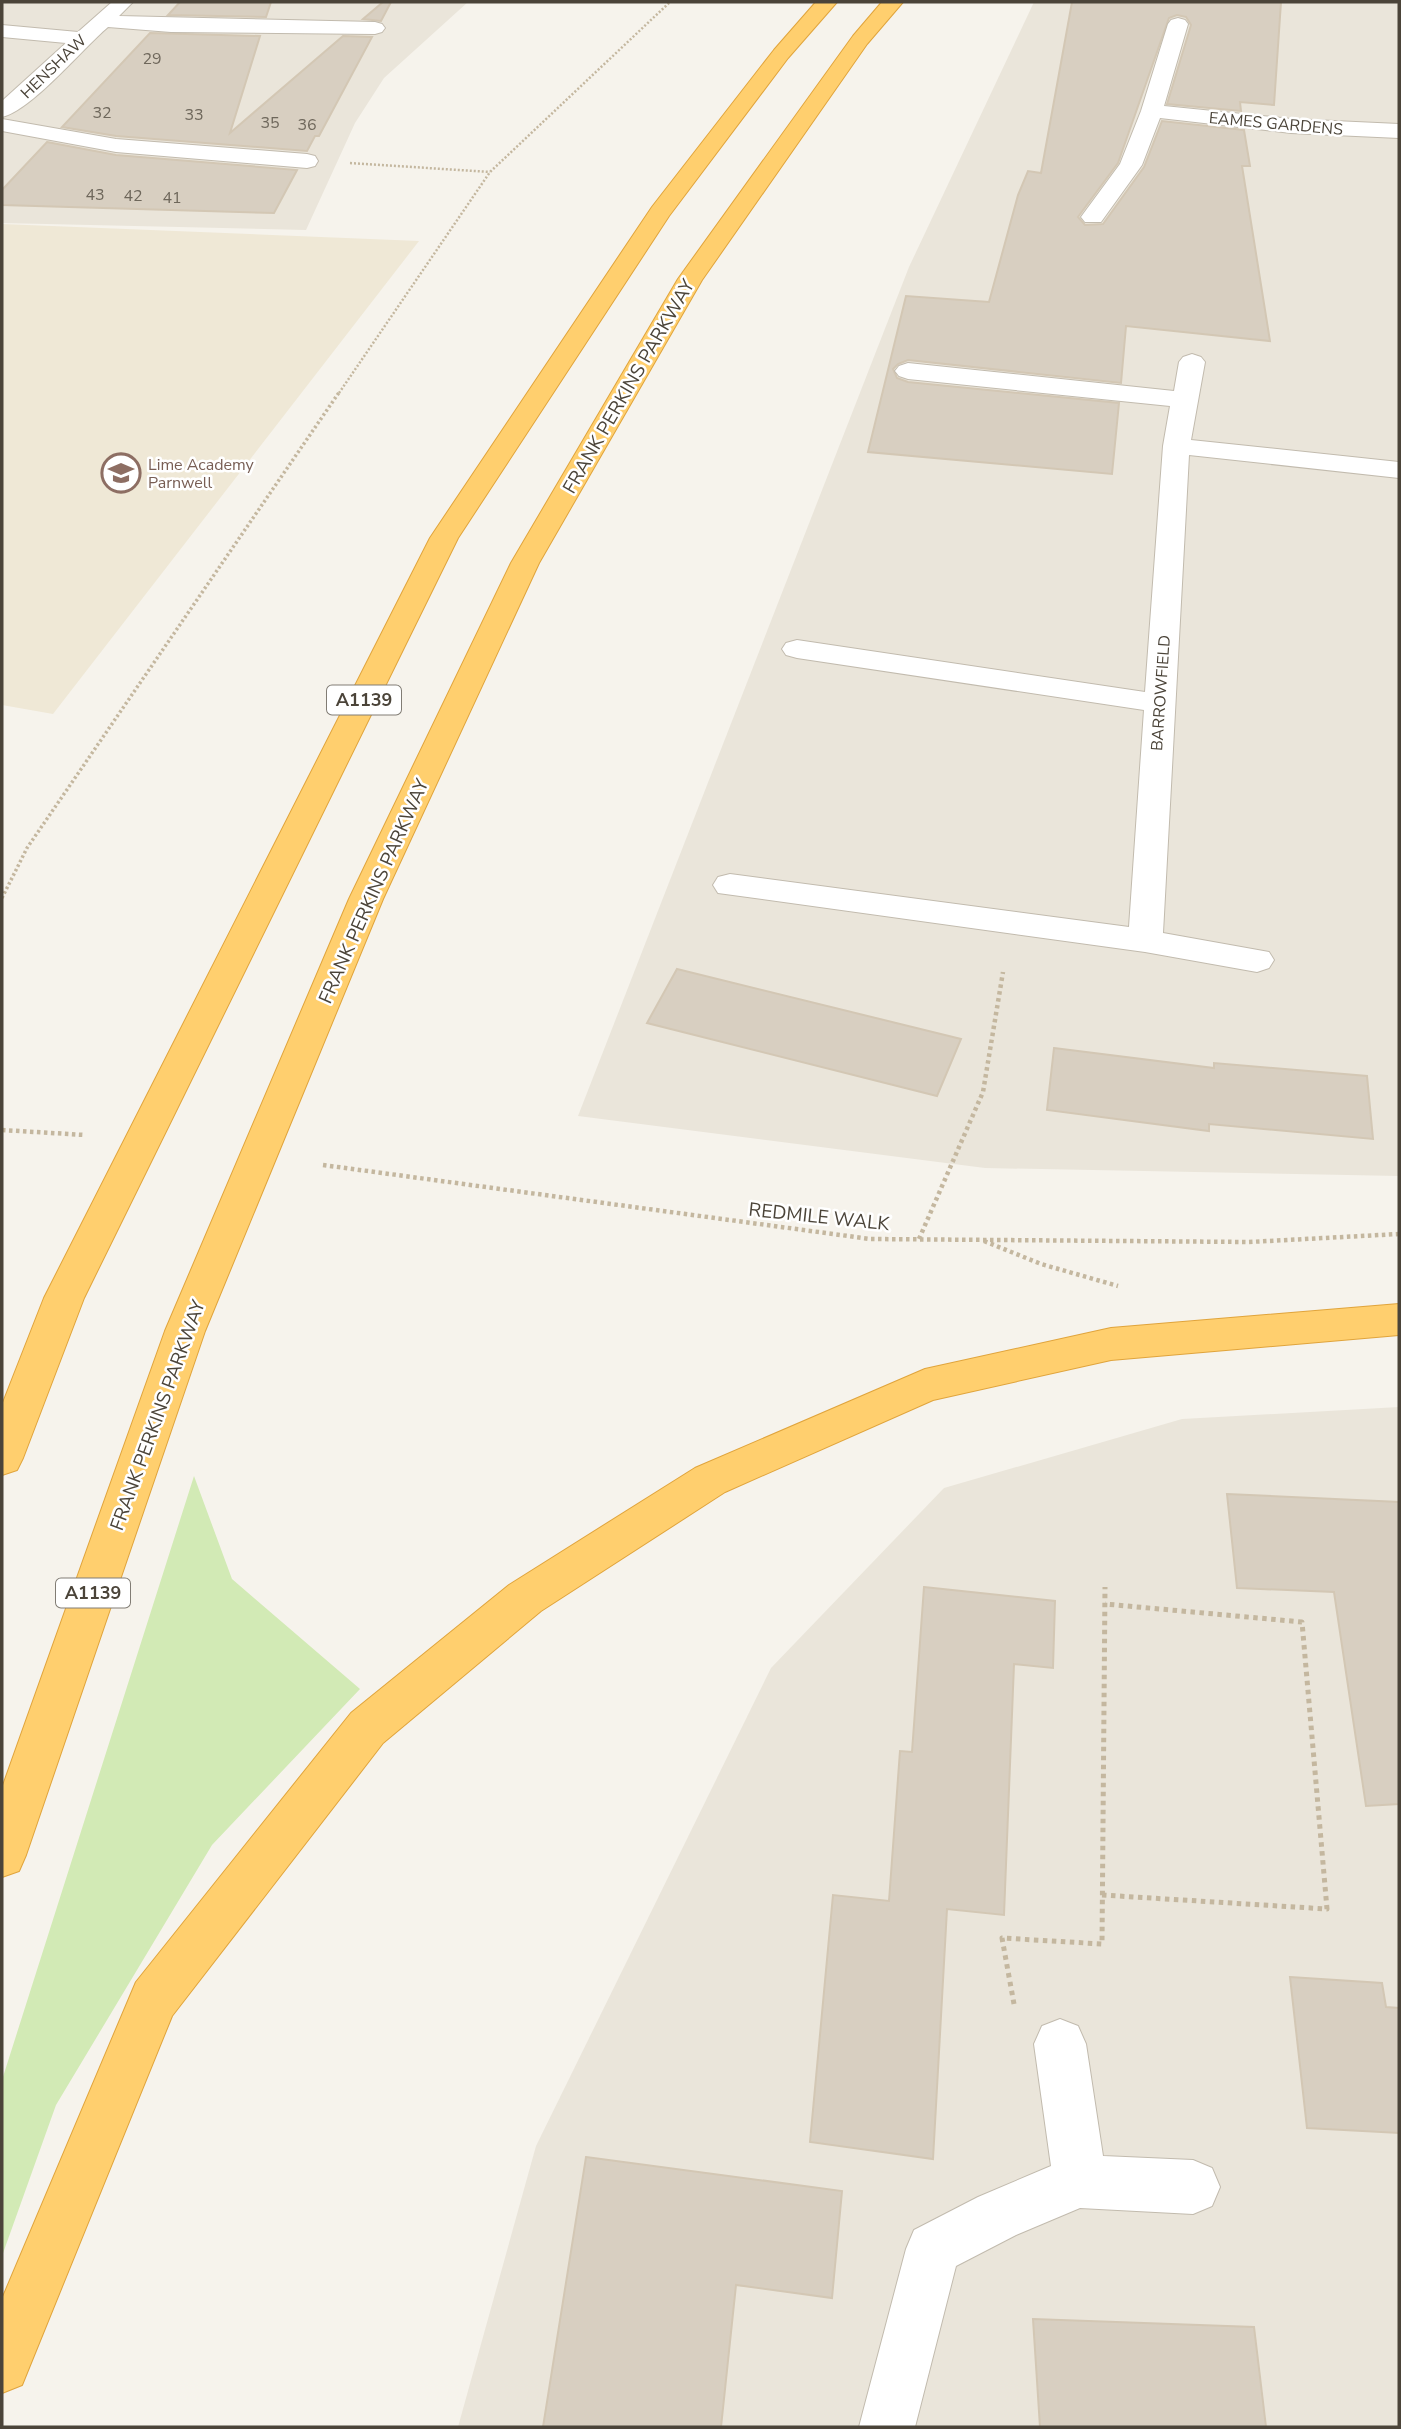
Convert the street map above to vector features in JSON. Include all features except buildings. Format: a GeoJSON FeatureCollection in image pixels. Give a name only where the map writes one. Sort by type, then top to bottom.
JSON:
{"type":"FeatureCollection","features":[{"type":"Feature","properties":{"kind":"highway","name":"A1139"},"geometry":{"type":"LineString","coordinates":[[2,1458],[64,1298],[444,538],[660,212],[781,54],[827,2]]}},
{"type":"Feature","properties":{"kind":"highway","name":"FRANK PERKINS PARKWAY"},"geometry":{"type":"LineString","coordinates":[[2,1855],[185,1331],[366,899],[525,563],[690,279],[860,40],[893,2]]}},
{"type":"Feature","properties":{"kind":"highway"},"geometry":{"type":"LineString","coordinates":[[2,2365],[154,1999],[367,1728],[525,1598],[710,1480],[925,1385],[1111,1344],[1399,1319]]}},
{"type":"Feature","properties":{"kind":"street","name":"HENSHAW"},"geometry":{"type":"LineString","coordinates":[[2,111],[44,77],[81,38],[123,2]]}},
{"type":"Feature","properties":{"kind":"street","name":"HENSHAW"},"geometry":{"type":"LineString","coordinates":[[103,21],[136,25],[310,17],[375,28]]}},
{"type":"Feature","properties":{"kind":"street"},"geometry":{"type":"LineString","coordinates":[[1093,218],[1131,165],[1152,111],[1178,24]]}},
{"type":"Feature","properties":{"kind":"street"},"geometry":{"type":"LineString","coordinates":[[2,31],[81,38]]}},
{"type":"Feature","properties":{"kind":"street","name":"EAMES GARDENS"},"geometry":{"type":"LineString","coordinates":[[1152,111],[1291,126],[1399,131]]}},
{"type":"Feature","properties":{"kind":"street"},"geometry":{"type":"LineString","coordinates":[[2,125],[96,144],[157,152],[307,161]]}},
{"type":"Feature","properties":{"kind":"street","name":"BARROWFIELD"},"geometry":{"type":"LineString","coordinates":[[1145,941],[1176,446],[1192,362]]}},
{"type":"Feature","properties":{"kind":"street"},"geometry":{"type":"LineString","coordinates":[[908,371],[1184,400]]}},
{"type":"Feature","properties":{"kind":"street"},"geometry":{"type":"LineString","coordinates":[[1176,446],[1399,470]]}},
{"type":"Feature","properties":{"kind":"street"},"geometry":{"type":"LineString","coordinates":[[797,649],[1159,703]]}},
{"type":"Feature","properties":{"kind":"street"},"geometry":{"type":"LineString","coordinates":[[730,885],[1145,941],[1257,960]]}},
{"type":"Feature","properties":{"kind":"street"},"geometry":{"type":"LineString","coordinates":[[1060,2044],[1080,2181]]}},
{"type":"Feature","properties":{"kind":"street"},"geometry":{"type":"LineString","coordinates":[[887,2427],[933,2249],[997,2216],[1080,2181],[1193,2187]]}},
{"type":"Feature","properties":{"kind":"path"},"geometry":{"type":"LineString","coordinates":[[2,898],[27,848],[489,172],[670,2]]}},
{"type":"Feature","properties":{"kind":"path"},"geometry":{"type":"LineString","coordinates":[[307,161],[489,172]]}},
{"type":"Feature","properties":{"kind":"path"},"geometry":{"type":"LineString","coordinates":[[919,1239],[983,1092],[1012,923]]}},
{"type":"Feature","properties":{"kind":"path"},"geometry":{"type":"LineString","coordinates":[[2,1130],[89,1135]]}},
{"type":"Feature","properties":{"kind":"path","name":"REDMILE WALK"},"geometry":{"type":"LineString","coordinates":[[323,1165],[870,1239],[1249,1242],[1399,1234]]}},
{"type":"Feature","properties":{"kind":"path"},"geometry":{"type":"LineString","coordinates":[[980,1240],[1041,1264],[1161,1299],[1178,1338]]}},
{"type":"Feature","properties":{"kind":"path"},"geometry":{"type":"LineString","coordinates":[[1060,2044],[1020,2037],[1002,1938],[1102,1944],[1105,1587]]}},
{"type":"Feature","properties":{"kind":"path"},"geometry":{"type":"LineString","coordinates":[[1102,1895],[1327,1909],[1302,1622],[1105,1604]]}},
{"type":"Feature","properties":{"kind":"shaded area"},"geometry":{"type":"Polygon","coordinates":[[[2,2],[468,2],[384,78],[355,123],[306,230],[2,223],[2,2]]]}},
{"type":"Feature","properties":{"kind":"shaded area"},"geometry":{"type":"Polygon","coordinates":[[[1034,2],[1399,2],[1399,1176],[985,1168],[578,1116],[909,267],[1034,2]]]}},
{"type":"Feature","properties":{"kind":"shaded area","name":"Lime Academy Parnwell"},"geometry":{"type":"Polygon","coordinates":[[[2,224],[419,241],[53,714],[2,705],[2,224]]]}},
{"type":"Feature","properties":{"kind":"shaded area"},"geometry":{"type":"Polygon","coordinates":[[[1399,1407],[1399,2427],[458,2427],[536,2146],[771,1668],[944,1488],[1182,1419],[1399,1407]]]}},
{"type":"Feature","properties":{"kind":"green space"},"geometry":{"type":"Polygon","coordinates":[[[194,1476],[232,1579],[360,1689],[212,1845],[56,2105],[2,2256],[2,2080],[194,1476]]]}},
{"type":"Feature","properties":{"kind":"place","name":"Lime Academy Parnwell"},"geometry":{"type":"Point","coordinates":[121,473]}}]}
